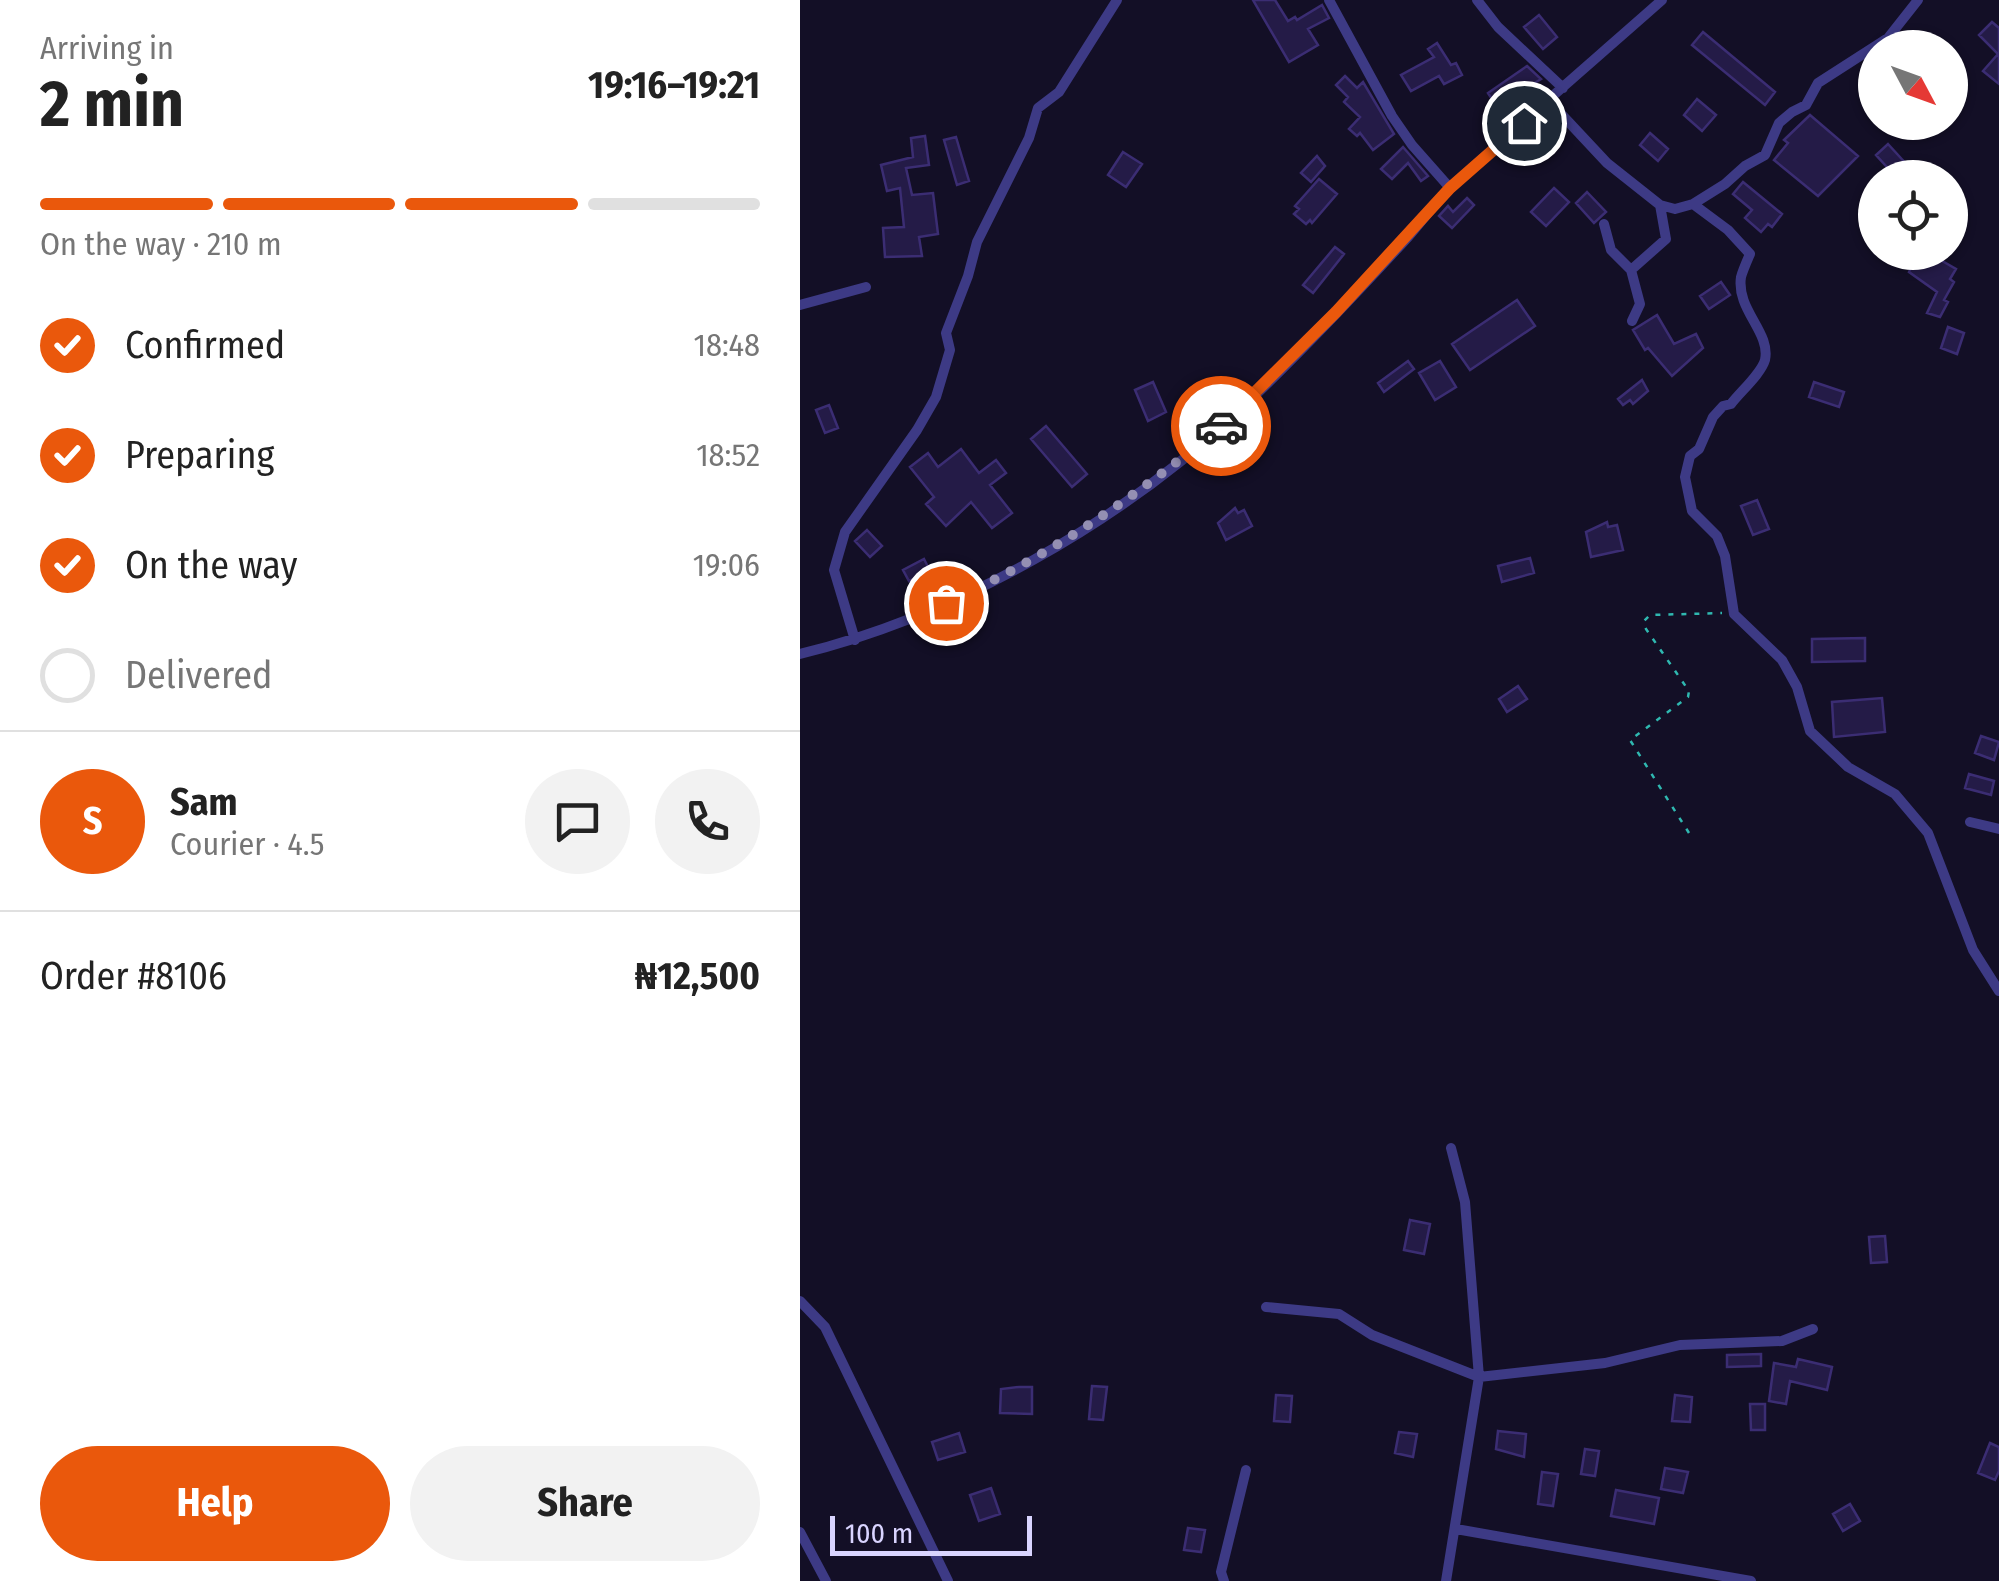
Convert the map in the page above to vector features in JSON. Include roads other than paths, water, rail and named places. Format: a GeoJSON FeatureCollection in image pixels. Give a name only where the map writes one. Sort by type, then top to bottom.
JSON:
{"type":"FeatureCollection","features":[{"type":"Feature","properties":{"kind":"street"},"geometry":{"type":"LineString","coordinates":[[855,640],[834,570],[844,532],[936,397],[950,350],[946,334],[977,242],[1029,138],[1038,108],[1059,92],[1117,0]]}},
{"type":"Feature","properties":{"kind":"street"},"geometry":{"type":"LineString","coordinates":[[1329,0],[1392,116],[1450,188]]}},
{"type":"Feature","properties":{"kind":"street"},"geometry":{"type":"LineString","coordinates":[[1477,0],[1498,27],[1563,88]]}},
{"type":"Feature","properties":{"kind":"street"},"geometry":{"type":"LineString","coordinates":[[800,654],[855,640],[917,616],[1007,573],[1161,476],[1238,412],[1408,237],[1450,188],[1662,0]]}},
{"type":"Feature","properties":{"kind":"street"},"geometry":{"type":"LineString","coordinates":[[1549,101],[1607,164],[1660,206],[1674,209],[1693,204],[1766,154],[1779,123],[1806,105],[1818,83],[1888,38],[1918,0]]}},
{"type":"Feature","properties":{"kind":"street"},"geometry":{"type":"LineString","coordinates":[[1693,204],[1728,230],[1750,254],[1741,278],[1742,296],[1749,318],[1764,338],[1764,362],[1731,404],[1722,406],[1713,417],[1698,449],[1690,456],[1685,476],[1692,511],[1716,536],[1725,556],[1734,614],[1782,660],[1797,687],[1810,731],[1848,768],[1895,794],[1928,833],[1973,950],[1999,990]]}},
{"type":"Feature","properties":{"kind":"street"},"geometry":{"type":"LineString","coordinates":[[1631,270],[1666,239],[1660,206]]}},
{"type":"Feature","properties":{"kind":"street"},"geometry":{"type":"LineString","coordinates":[[1604,224],[1611,250],[1631,270],[1640,304],[1632,321]]}},
{"type":"Feature","properties":{"kind":"street"},"geometry":{"type":"LineString","coordinates":[[800,304],[866,288]]}},
{"type":"Feature","properties":{"kind":"street"},"geometry":{"type":"LineString","coordinates":[[1970,822],[1999,829]]}},
{"type":"Feature","properties":{"kind":"street"},"geometry":{"type":"LineString","coordinates":[[1446,1581],[1479,1377],[1465,1202],[1451,1148]]}},
{"type":"Feature","properties":{"kind":"street"},"geometry":{"type":"LineString","coordinates":[[800,1300],[824,1327],[948,1581]]}},
{"type":"Feature","properties":{"kind":"street"},"geometry":{"type":"LineString","coordinates":[[1266,1306],[1339,1314],[1372,1334],[1479,1377],[1604,1363],[1680,1345],[1782,1341],[1814,1329]]}},
{"type":"Feature","properties":{"kind":"street"},"geometry":{"type":"LineString","coordinates":[[1224,1581],[1222,1572],[1246,1470]]}},
{"type":"Feature","properties":{"kind":"street"},"geometry":{"type":"LineString","coordinates":[[1456,1530],[1751,1581]]}},
{"type":"Feature","properties":{"kind":"street"},"geometry":{"type":"LineString","coordinates":[[800,1532],[826,1581]]}}]}
